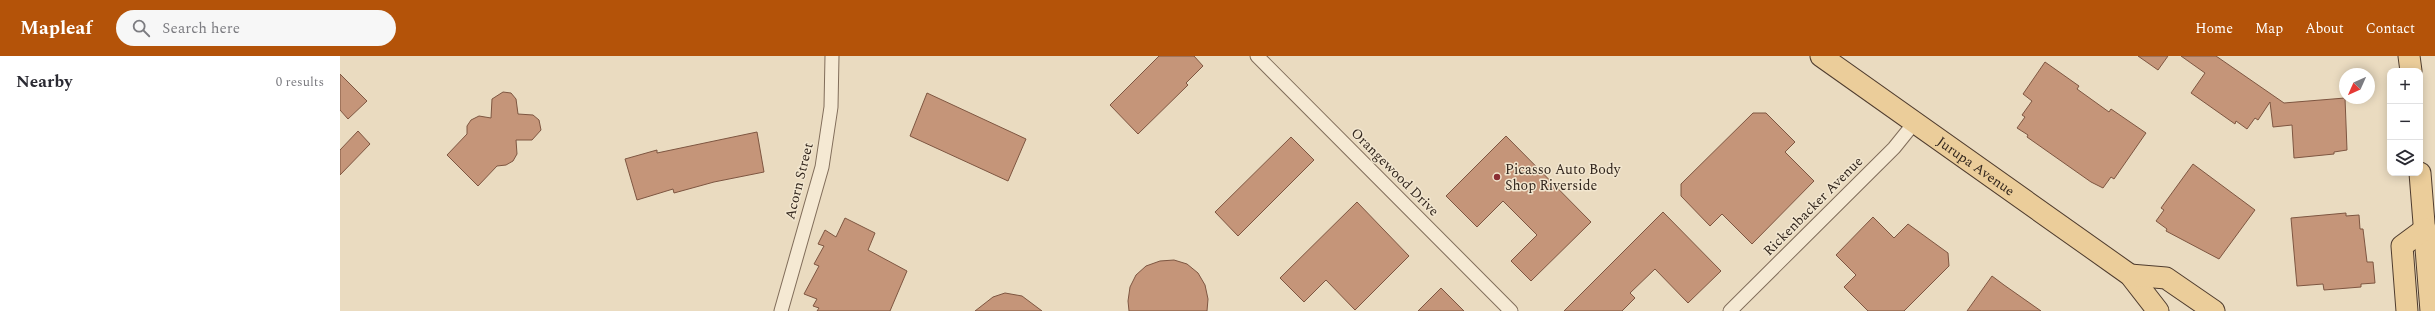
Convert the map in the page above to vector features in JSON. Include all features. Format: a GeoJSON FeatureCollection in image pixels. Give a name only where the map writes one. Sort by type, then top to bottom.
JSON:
{"type":"FeatureCollection","features":[{"type":"Feature","properties":{"kind":"main road","name":"Jurupa Avenue"},"geometry":{"type":"LineString","coordinates":[[1821,56],[2130,275],[2158,311]]}},
{"type":"Feature","properties":{"kind":"main road"},"geometry":{"type":"LineString","coordinates":[[2409,56],[2410,68]]}},
{"type":"Feature","properties":{"kind":"main road"},"geometry":{"type":"LineString","coordinates":[[2420,176],[2431,311]]}},
{"type":"Feature","properties":{"kind":"main road"},"geometry":{"type":"LineString","coordinates":[[2407,311],[2402,246],[2425,229]]}},
{"type":"Feature","properties":{"kind":"main road"},"geometry":{"type":"LineString","coordinates":[[2130,275],[2166,278],[2214,311]]}},
{"type":"Feature","properties":{"kind":"street","name":"Acorn Street"},"geometry":{"type":"LineString","coordinates":[[781,311],[822,166],[831,107],[832,56]]}},
{"type":"Feature","properties":{"kind":"street","name":"Orangewood Drive"},"geometry":{"type":"LineString","coordinates":[[1257,56],[1511,311]]}},
{"type":"Feature","properties":{"kind":"street","name":"Rickenbacker Avenue"},"geometry":{"type":"LineString","coordinates":[[1730,311],[1894,148],[1915,122]]}},
{"type":"Feature","properties":{"kind":"building"},"geometry":{"type":"Polygon","coordinates":[[[1159,56],[1194,56],[1203,66],[1186,83],[1188,85],[1138,134],[1110,105],[1159,56]]]}},
{"type":"Feature","properties":{"kind":"building"},"geometry":{"type":"Polygon","coordinates":[[[2138,56],[2168,56],[2158,70],[2138,56]]]}},
{"type":"Feature","properties":{"kind":"building"},"geometry":{"type":"Polygon","coordinates":[[[2181,56],[2216,56],[2284,103],[2339,98],[2339,104],[2345,104],[2347,150],[2334,152],[2334,154],[2294,158],[2292,125],[2273,127],[2270,102],[2258,120],[2255,118],[2247,129],[2236,121],[2235,124],[2191,93],[2205,73],[2181,56]]]}},
{"type":"Feature","properties":{"kind":"building"},"geometry":{"type":"Polygon","coordinates":[[[2045,62],[2079,86],[2077,89],[2109,112],[2111,109],[2146,133],[2114,179],[2111,177],[2103,188],[2091,182],[2027,137],[2028,135],[2017,128],[2025,117],[2022,115],[2032,101],[2023,94],[2045,62]]]}},
{"type":"Feature","properties":{"kind":"building"},"geometry":{"type":"Polygon","coordinates":[[[340,74],[367,101],[348,119],[340,110],[340,74]]]}},
{"type":"Feature","properties":{"kind":"building"},"geometry":{"type":"Polygon","coordinates":[[[503,92],[511,93],[516,99],[518,114],[533,115],[539,120],[541,130],[532,140],[516,140],[517,154],[513,161],[506,165],[497,166],[478,186],[447,155],[467,134],[467,126],[471,120],[479,116],[491,118],[492,99],[503,92]]]}},
{"type":"Feature","properties":{"kind":"building"},"geometry":{"type":"Polygon","coordinates":[[[927,93],[1026,139],[1008,181],[910,136],[927,93]]]}},
{"type":"Feature","properties":{"kind":"building"},"geometry":{"type":"Polygon","coordinates":[[[1753,113],[1766,113],[1795,142],[1785,152],[1814,181],[1752,244],[1722,214],[1710,226],[1681,196],[1681,184],[1753,113]]]}},
{"type":"Feature","properties":{"kind":"building"},"geometry":{"type":"Polygon","coordinates":[[[358,131],[370,144],[340,175],[340,150],[358,131]]]}},
{"type":"Feature","properties":{"kind":"building"},"geometry":{"type":"Polygon","coordinates":[[[757,132],[764,172],[714,182],[674,193],[673,189],[637,200],[625,159],[657,150],[657,153],[757,132]]]}},
{"type":"Feature","properties":{"kind":"building"},"geometry":{"type":"Polygon","coordinates":[[[1506,136],[1591,222],[1531,281],[1511,261],[1537,235],[1503,201],[1477,227],[1446,196],[1506,136]]]}},
{"type":"Feature","properties":{"kind":"building"},"geometry":{"type":"Polygon","coordinates":[[[1291,137],[1314,160],[1238,236],[1215,212],[1291,137]]]}},
{"type":"Feature","properties":{"kind":"building"},"geometry":{"type":"Polygon","coordinates":[[[2193,164],[2255,210],[2219,259],[2166,231],[2167,229],[2156,221],[2164,210],[2161,208],[2193,164]]]}},
{"type":"Feature","properties":{"kind":"building"},"geometry":{"type":"Polygon","coordinates":[[[1357,202],[1409,256],[1355,310],[1326,280],[1304,302],[1280,278],[1357,202]]]}},
{"type":"Feature","properties":{"kind":"building"},"geometry":{"type":"Polygon","coordinates":[[[1663,212],[1721,271],[1688,303],[1655,269],[1630,293],[1635,298],[1622,311],[1564,311],[1663,212]]]}},
{"type":"Feature","properties":{"kind":"building"},"geometry":{"type":"Polygon","coordinates":[[[2346,213],[2346,216],[2359,215],[2360,229],[2363,229],[2367,262],[2373,262],[2375,283],[2361,284],[2361,287],[2324,290],[2323,284],[2297,286],[2291,218],[2346,213]]]}},
{"type":"Feature","properties":{"kind":"building"},"geometry":{"type":"Polygon","coordinates":[[[1873,217],[1894,238],[1908,224],[1948,253],[1949,266],[1904,311],[1868,311],[1844,287],[1856,275],[1836,255],[1873,217]]]}},
{"type":"Feature","properties":{"kind":"building"},"geometry":{"type":"Polygon","coordinates":[[[845,218],[875,233],[868,250],[907,271],[890,311],[817,311],[819,308],[813,306],[817,299],[804,294],[819,266],[814,264],[824,246],[818,244],[825,230],[836,237],[845,218]]]}},
{"type":"Feature","properties":{"kind":"building"},"geometry":{"type":"Polygon","coordinates":[[[1174,260],[1187,264],[1198,273],[1205,285],[1208,299],[1207,311],[1129,311],[1128,301],[1130,287],[1136,275],[1146,266],[1160,261],[1174,260]]]}},
{"type":"Feature","properties":{"kind":"building"},"geometry":{"type":"Polygon","coordinates":[[[1992,276],[2004,285],[2041,311],[1967,311],[1992,276]]]}},
{"type":"Feature","properties":{"kind":"building"},"geometry":{"type":"Polygon","coordinates":[[[1441,288],[1464,311],[1418,311],[1441,288]]]}},
{"type":"Feature","properties":{"kind":"building"},"geometry":{"type":"Polygon","coordinates":[[[1005,293],[1022,296],[1042,311],[975,311],[993,297],[1005,293]]]}},
{"type":"Feature","properties":{"kind":"place","name":"Picasso Auto Body Shop Riverside"},"geometry":{"type":"Point","coordinates":[1497,177]}}]}
